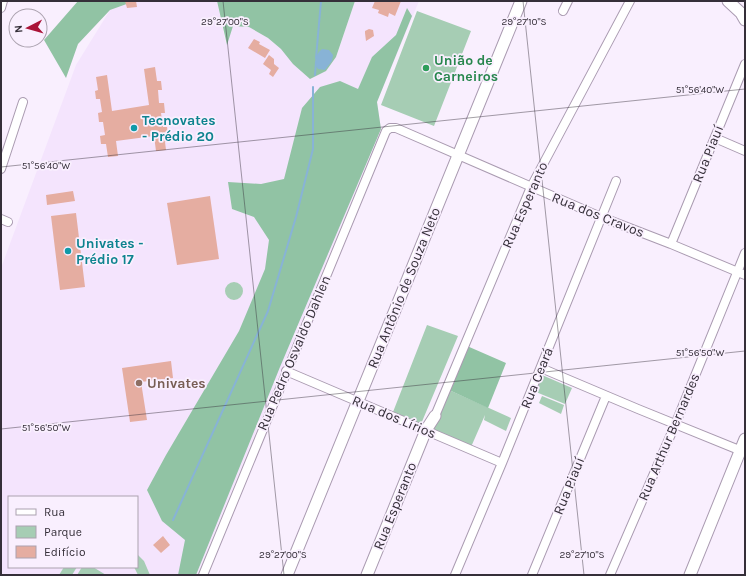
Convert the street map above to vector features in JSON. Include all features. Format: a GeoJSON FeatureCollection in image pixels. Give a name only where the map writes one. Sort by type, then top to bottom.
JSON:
{"type":"FeatureCollection","features":[{"type":"Feature","properties":{"kind":"street"},"geometry":{"type":"LineString","coordinates":[[1,8],[3,1]]}},
{"type":"Feature","properties":{"kind":"street","name":"Rua Antônio de Souza Neto"},"geometry":{"type":"LineString","coordinates":[[287,575],[521,1]]}},
{"type":"Feature","properties":{"kind":"street"},"geometry":{"type":"LineString","coordinates":[[563,11],[568,1]]}},
{"type":"Feature","properties":{"kind":"street","name":"Rua Esperanto"},"geometry":{"type":"LineString","coordinates":[[368,575],[399,505],[531,187],[630,1]]}},
{"type":"Feature","properties":{"kind":"street"},"geometry":{"type":"LineString","coordinates":[[728,1],[745,20]]}},
{"type":"Feature","properties":{"kind":"street","name":"Rua Piauí"},"geometry":{"type":"LineString","coordinates":[[671,244],[745,64]]}},
{"type":"Feature","properties":{"kind":"street"},"geometry":{"type":"LineString","coordinates":[[1,169],[5,148],[24,102]]}},
{"type":"Feature","properties":{"kind":"street","name":"Rua dos Cravos"},"geometry":{"type":"LineString","coordinates":[[386,131],[390,128],[396,128],[601,217],[671,244],[741,274]]}},
{"type":"Feature","properties":{"kind":"street","name":"Rua Pedro Osvaldo Dahlen"},"geometry":{"type":"LineString","coordinates":[[203,575],[386,131]]}},
{"type":"Feature","properties":{"kind":"street"},"geometry":{"type":"LineString","coordinates":[[715,138],[745,151]]}},
{"type":"Feature","properties":{"kind":"street","name":"Rua Ceará"},"geometry":{"type":"LineString","coordinates":[[455,575],[541,368],[616,181]]}},
{"type":"Feature","properties":{"kind":"street","name":"Rua Arthur Bernardes"},"geometry":{"type":"LineString","coordinates":[[610,575],[741,274],[745,253]]}},
{"type":"Feature","properties":{"kind":"street"},"geometry":{"type":"LineString","coordinates":[[541,368],[743,452]]}},
{"type":"Feature","properties":{"kind":"street","name":"Rua dos Lírios"},"geometry":{"type":"LineString","coordinates":[[286,371],[502,463]]}},
{"type":"Feature","properties":{"kind":"street","name":"Rua Piauí"},"geometry":{"type":"LineString","coordinates":[[532,575],[606,396]]}},
{"type":"Feature","properties":{"kind":"street"},"geometry":{"type":"LineString","coordinates":[[690,575],[743,452],[745,439]]}},
{"type":"Feature","properties":{"kind":"street","name":"Rua Esperanto"},"geometry":{"type":"LineString","coordinates":[[375,575],[399,505]]}},
{"type":"Feature","properties":{"kind":"shaded area","name":"Univates"},"geometry":{"type":"Polygon","coordinates":[[[135,1],[217,1],[226,44],[233,25],[249,27],[268,38],[281,49],[336,57],[355,1],[419,1],[377,102],[381,129],[197,575],[1,575],[1,268],[76,65],[110,10],[135,1]]]}},
{"type":"Feature","properties":{"kind":"green space"},"geometry":{"type":"Polygon","coordinates":[[[78,1],[135,1],[110,10],[78,44],[66,78],[48,47],[48,35],[78,1]]]}},
{"type":"Feature","properties":{"kind":"green space"},"geometry":{"type":"Polygon","coordinates":[[[217,1],[355,1],[336,57],[326,71],[310,79],[293,64],[281,49],[268,38],[249,27],[233,26],[227,45],[217,1]]]}},
{"type":"Feature","properties":{"kind":"green space"},"geometry":{"type":"Polygon","coordinates":[[[407,8],[412,16],[377,102],[381,129],[280,367],[196,575],[178,575],[185,540],[162,521],[147,490],[239,331],[265,269],[269,240],[254,217],[232,209],[228,182],[261,184],[284,179],[302,108],[320,87],[340,81],[358,89],[372,57],[396,35],[407,8]]]}},
{"type":"Feature","properties":{"kind":"green space","name":"União de Carneiros"},"geometry":{"type":"Polygon","coordinates":[[[417,11],[471,31],[434,126],[381,105],[417,11]]]}},
{"type":"Feature","properties":{"kind":"green space"},"geometry":{"type":"Polygon","coordinates":[[[230,282],[238,282],[243,287],[241,298],[238,300],[230,300],[225,295],[225,287],[230,282]]]}},
{"type":"Feature","properties":{"kind":"green space"},"geometry":{"type":"Polygon","coordinates":[[[427,325],[458,336],[421,424],[393,412],[427,325]]]}},
{"type":"Feature","properties":{"kind":"green space"},"geometry":{"type":"Polygon","coordinates":[[[467,346],[506,363],[488,408],[449,390],[467,346]]]}},
{"type":"Feature","properties":{"kind":"green space"},"geometry":{"type":"Polygon","coordinates":[[[542,375],[572,388],[565,404],[536,392],[542,375]]]}},
{"type":"Feature","properties":{"kind":"green space"},"geometry":{"type":"Polygon","coordinates":[[[449,390],[511,418],[506,431],[484,420],[485,415],[471,447],[433,431],[449,390]]]}},
{"type":"Feature","properties":{"kind":"green space"},"geometry":{"type":"Polygon","coordinates":[[[542,396],[564,405],[561,414],[539,403],[542,396]]]}},
{"type":"Feature","properties":{"kind":"green space"},"geometry":{"type":"Polygon","coordinates":[[[138,555],[144,561],[150,575],[138,575],[134,568],[138,568],[138,555]]]}},
{"type":"Feature","properties":{"kind":"green space"},"geometry":{"type":"Polygon","coordinates":[[[63,568],[76,568],[72,575],[59,575],[63,568]]]}},
{"type":"Feature","properties":{"kind":"green space"},"geometry":{"type":"Polygon","coordinates":[[[81,568],[95,568],[106,575],[77,575],[81,568]]]}},
{"type":"Feature","properties":{"kind":"water"},"geometry":{"type":"Polygon","coordinates":[[[322,49],[329,50],[333,55],[332,61],[325,70],[318,69],[315,61],[316,56],[322,49]]]}},
{"type":"Feature","properties":{"kind":"building"},"geometry":{"type":"Polygon","coordinates":[[[125,1],[136,1],[137,7],[127,8],[125,1]]]}},
{"type":"Feature","properties":{"kind":"building"},"geometry":{"type":"Polygon","coordinates":[[[375,1],[401,1],[395,16],[389,13],[388,17],[378,13],[379,10],[372,8],[375,1]]]}},
{"type":"Feature","properties":{"kind":"building"},"geometry":{"type":"Polygon","coordinates":[[[369,29],[373,30],[374,36],[366,41],[365,31],[369,29]]]}},
{"type":"Feature","properties":{"kind":"building"},"geometry":{"type":"Polygon","coordinates":[[[254,39],[260,42],[259,44],[270,50],[265,58],[248,48],[254,39]]]}},
{"type":"Feature","properties":{"kind":"building"},"geometry":{"type":"Polygon","coordinates":[[[269,55],[274,59],[274,64],[279,68],[273,77],[269,74],[271,70],[263,64],[269,55]]]}},
{"type":"Feature","properties":{"kind":"building"},"geometry":{"type":"Polygon","coordinates":[[[155,67],[157,81],[161,81],[162,90],[158,90],[159,103],[164,103],[165,113],[161,113],[163,127],[167,127],[168,134],[166,134],[167,142],[165,142],[166,150],[156,151],[154,136],[116,141],[118,156],[108,157],[106,144],[101,144],[100,136],[105,135],[103,122],[99,122],[98,113],[102,112],[100,99],[96,99],[95,91],[98,90],[96,77],[107,75],[112,111],[149,105],[144,69],[155,67]]]}},
{"type":"Feature","properties":{"kind":"building"},"geometry":{"type":"Polygon","coordinates":[[[73,191],[75,201],[47,205],[46,195],[73,191]]]}},
{"type":"Feature","properties":{"kind":"building"},"geometry":{"type":"Polygon","coordinates":[[[210,196],[219,259],[177,265],[167,203],[210,196]]]}},
{"type":"Feature","properties":{"kind":"building","name":"Univates - Prédio 17"},"geometry":{"type":"Polygon","coordinates":[[[76,213],[85,287],[60,290],[51,216],[76,213]]]}},
{"type":"Feature","properties":{"kind":"building"},"geometry":{"type":"Polygon","coordinates":[[[171,361],[173,378],[141,382],[147,420],[130,422],[122,368],[171,361]]]}},
{"type":"Feature","properties":{"kind":"building"},"geometry":{"type":"Polygon","coordinates":[[[163,536],[170,545],[161,553],[153,545],[163,536]]]}},
{"type":"Feature","properties":{"kind":"waterway"},"geometry":{"type":"LineString","coordinates":[[316,58],[321,1]]}},
{"type":"Feature","properties":{"kind":"waterway"},"geometry":{"type":"LineString","coordinates":[[315,75],[316,62]]}},
{"type":"Feature","properties":{"kind":"waterway"},"geometry":{"type":"LineString","coordinates":[[173,520],[268,311],[296,217],[313,149],[313,87]]}},
{"type":"Feature","properties":{"kind":"place","name":"União de Carneiros"},"geometry":{"type":"Point","coordinates":[426,68]}},
{"type":"Feature","properties":{"kind":"place","name":"Tecnovates - Prédio 20"},"geometry":{"type":"Point","coordinates":[134,128]}},
{"type":"Feature","properties":{"kind":"place","name":"Univates - Prédio 17"},"geometry":{"type":"Point","coordinates":[68,251]}},
{"type":"Feature","properties":{"kind":"place","name":"Univates"},"geometry":{"type":"Point","coordinates":[139,383]}}]}
